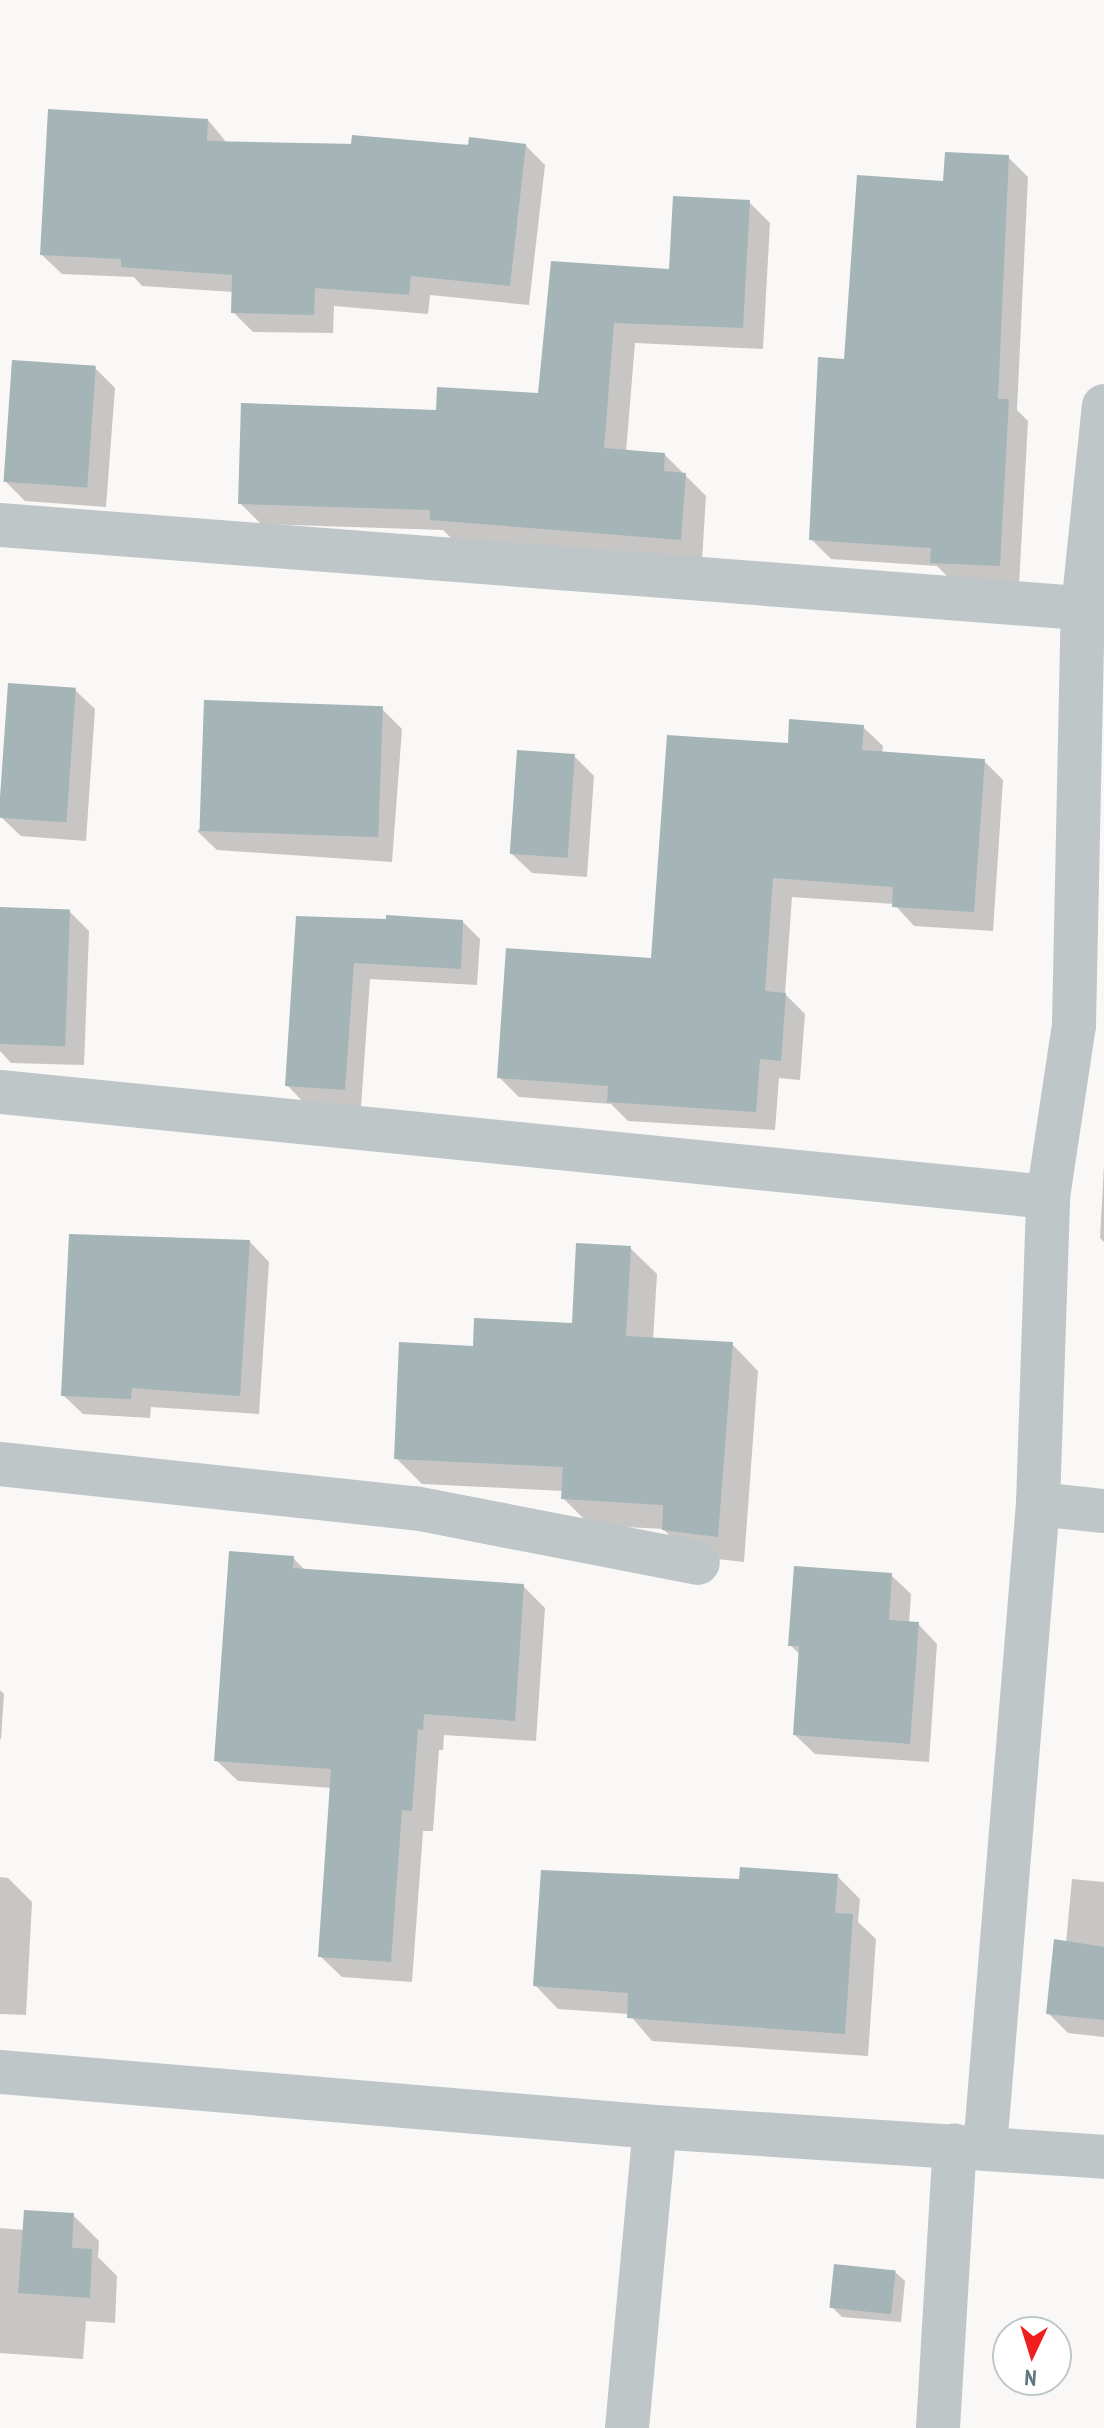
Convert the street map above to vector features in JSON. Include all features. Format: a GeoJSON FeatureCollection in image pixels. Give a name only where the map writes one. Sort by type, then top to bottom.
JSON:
{"type":"FeatureCollection","features":[{"type":"Feature","properties":{"kind":"street"},"geometry":{"type":"LineString","coordinates":[[938,2428],[1038,1504],[1048,1197],[1089,1019],[1093,609],[1104,406]]}},
{"type":"Feature","properties":{"kind":"street"},"geometry":{"type":"LineString","coordinates":[[0,525],[1093,609]]}},
{"type":"Feature","properties":{"kind":"street"},"geometry":{"type":"LineString","coordinates":[[0,1092],[1048,1197]]}},
{"type":"Feature","properties":{"kind":"street"},"geometry":{"type":"LineString","coordinates":[[0,1464],[415,1508],[698,1563]]}},
{"type":"Feature","properties":{"kind":"street"},"geometry":{"type":"LineString","coordinates":[[1038,1504],[1104,1511]]}},
{"type":"Feature","properties":{"kind":"street"},"geometry":{"type":"LineString","coordinates":[[0,2072],[655,2127],[1104,2157]]}},
{"type":"Feature","properties":{"kind":"street"},"geometry":{"type":"LineString","coordinates":[[627,2428],[655,2127]]}},
{"type":"Feature","properties":{"kind":"building"},"geometry":{"type":"Polygon","coordinates":[[[48,109],[208,119],[207,141],[351,144],[352,135],[468,145],[469,137],[526,144],[510,286],[411,276],[409,295],[315,288],[314,315],[231,313],[232,275],[121,267],[121,259],[40,255],[48,109]]]}},
{"type":"Feature","properties":{"kind":"building"},"geometry":{"type":"Polygon","coordinates":[[[945,152],[1009,155],[998,399],[1009,399],[1000,566],[930,563],[931,548],[809,540],[818,357],[844,359],[857,175],[943,181],[945,152]]]}},
{"type":"Feature","properties":{"kind":"building"},"geometry":{"type":"Polygon","coordinates":[[[673,196],[750,200],[743,328],[614,323],[604,448],[665,453],[664,471],[686,473],[681,540],[430,520],[430,510],[238,504],[241,403],[436,410],[437,387],[538,393],[551,261],[669,269],[673,196]]]}},
{"type":"Feature","properties":{"kind":"building"},"geometry":{"type":"Polygon","coordinates":[[[12,360],[96,366],[87,488],[3,482],[12,360]]]}},
{"type":"Feature","properties":{"kind":"building"},"geometry":{"type":"Polygon","coordinates":[[[8,683],[76,688],[66,822],[0,818],[8,683]]]}},
{"type":"Feature","properties":{"kind":"building"},"geometry":{"type":"Polygon","coordinates":[[[204,700],[383,706],[378,837],[199,831],[204,700]]]}},
{"type":"Feature","properties":{"kind":"building"},"geometry":{"type":"Polygon","coordinates":[[[789,719],[864,725],[862,750],[985,759],[974,912],[892,907],[893,887],[773,878],[765,991],[786,993],[781,1061],[760,1059],[756,1112],[607,1102],[608,1086],[497,1078],[506,948],[651,958],[667,735],[788,743],[789,719]]]}},
{"type":"Feature","properties":{"kind":"building"},"geometry":{"type":"Polygon","coordinates":[[[517,750],[575,754],[568,858],[510,854],[517,750]]]}},
{"type":"Feature","properties":{"kind":"building"},"geometry":{"type":"Polygon","coordinates":[[[0,907],[70,909],[65,1046],[0,1044],[0,907]]]}},
{"type":"Feature","properties":{"kind":"building"},"geometry":{"type":"Polygon","coordinates":[[[386,915],[463,920],[461,969],[354,963],[345,1090],[285,1086],[296,916],[386,919],[386,915]]]}},
{"type":"Feature","properties":{"kind":"building"},"geometry":{"type":"Polygon","coordinates":[[[69,1234],[250,1240],[240,1396],[132,1388],[131,1399],[61,1396],[69,1234]]]}},
{"type":"Feature","properties":{"kind":"building"},"geometry":{"type":"Polygon","coordinates":[[[576,1243],[631,1246],[626,1336],[733,1342],[718,1537],[662,1530],[663,1505],[561,1499],[563,1467],[394,1459],[399,1342],[473,1346],[474,1318],[572,1323],[576,1243]]]}},
{"type":"Feature","properties":{"kind":"building"},"geometry":{"type":"Polygon","coordinates":[[[229,1551],[294,1556],[293,1568],[524,1584],[515,1721],[424,1714],[423,1730],[418,1729],[412,1811],[402,1810],[391,1962],[318,1957],[331,1769],[214,1761],[229,1551]]]}},
{"type":"Feature","properties":{"kind":"building"},"geometry":{"type":"Polygon","coordinates":[[[794,1566],[892,1573],[889,1620],[919,1622],[910,1744],[793,1735],[799,1646],[788,1646],[794,1566]]]}},
{"type":"Feature","properties":{"kind":"building"},"geometry":{"type":"Polygon","coordinates":[[[740,1867],[838,1874],[835,1913],[853,1914],[845,2034],[627,2018],[628,1993],[533,1986],[541,1870],[739,1879],[740,1867]]]}},
{"type":"Feature","properties":{"kind":"building"},"geometry":{"type":"Polygon","coordinates":[[[1054,1939],[1104,1947],[1104,2020],[1046,2014],[1054,1939]]]}},
{"type":"Feature","properties":{"kind":"building"},"geometry":{"type":"Polygon","coordinates":[[[24,2210],[74,2213],[72,2248],[92,2249],[90,2298],[18,2293],[24,2210]]]}},
{"type":"Feature","properties":{"kind":"building"},"geometry":{"type":"Polygon","coordinates":[[[834,2264],[896,2270],[891,2314],[829,2308],[834,2264]]]}}]}
